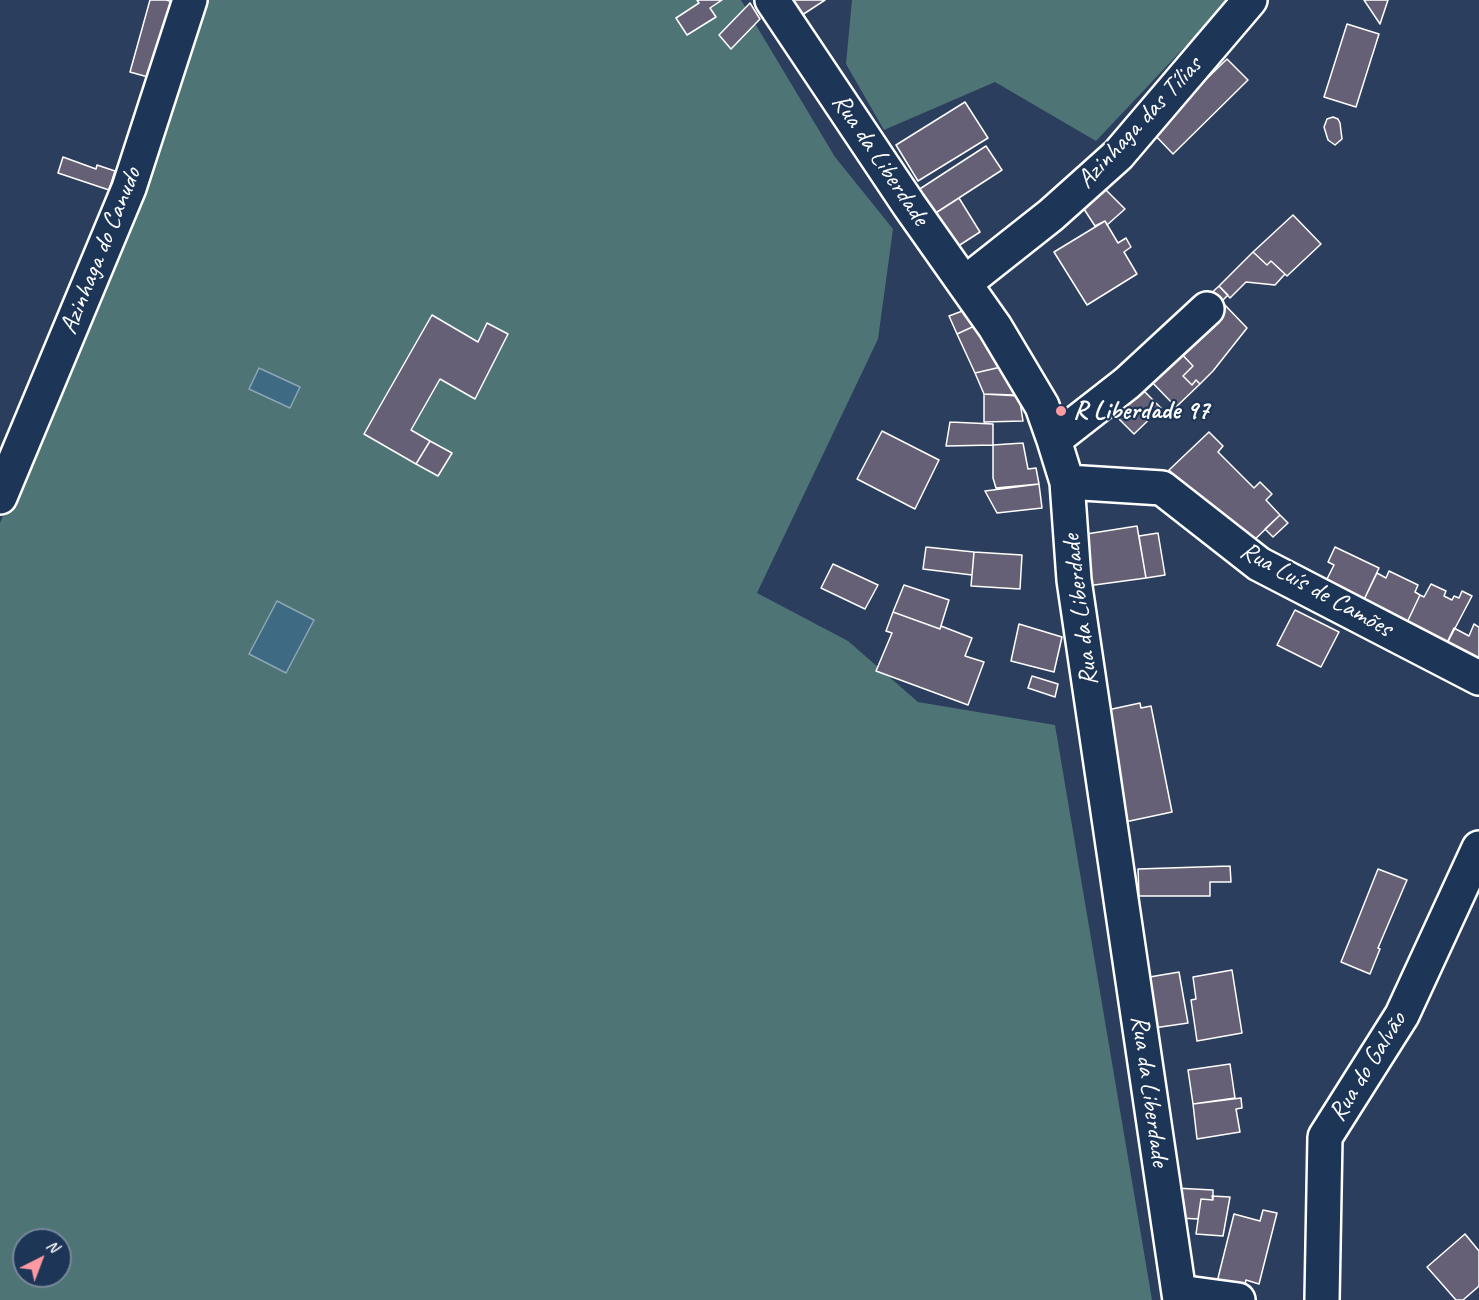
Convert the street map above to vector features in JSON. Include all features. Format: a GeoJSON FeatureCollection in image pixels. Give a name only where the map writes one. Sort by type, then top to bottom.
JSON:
{"type":"FeatureCollection","features":[{"type":"Feature","properties":{"kind":"street","name":"Azinhaga do Canudo"},"geometry":{"type":"LineString","coordinates":[[0,497],[129,188],[190,0]]}},
{"type":"Feature","properties":{"kind":"street","name":"Rua da Liberdade"},"geometry":{"type":"LineString","coordinates":[[772,0],[909,206],[995,327],[1042,406],[1054,440],[1067,482],[1074,580],[1180,1296]]}},
{"type":"Feature","properties":{"kind":"street","name":"Azinhaga das Tílias"},"geometry":{"type":"LineString","coordinates":[[965,283],[1052,215],[1118,154],[1250,0]]}},
{"type":"Feature","properties":{"kind":"street"},"geometry":{"type":"LineString","coordinates":[[1054,440],[1127,383],[1207,309]]}},
{"type":"Feature","properties":{"kind":"street","name":"Rua Luís de Camões"},"geometry":{"type":"LineString","coordinates":[[1067,482],[1162,488],[1259,564],[1479,678]]}},
{"type":"Feature","properties":{"kind":"street","name":"Rua do Galvão"},"geometry":{"type":"LineString","coordinates":[[1322,1300],[1325,1137],[1402,1015],[1479,848]]}},
{"type":"Feature","properties":{"kind":"street"},"geometry":{"type":"LineString","coordinates":[[1180,1296],[1238,1300]]}},
{"type":"Feature","properties":{"kind":"green space"},"geometry":{"type":"Polygon","coordinates":[[[208,0],[741,0],[835,157],[893,229],[878,339],[757,593],[848,641],[918,702],[1055,725],[1152,1300],[0,1300],[0,523],[208,0]]]}},
{"type":"Feature","properties":{"kind":"green space"},"geometry":{"type":"Polygon","coordinates":[[[852,0],[1229,0],[1096,141],[995,82],[884,130],[846,64],[852,0]]]}},
{"type":"Feature","properties":{"kind":"water"},"geometry":{"type":"Polygon","coordinates":[[[259,368],[300,387],[290,408],[249,389],[259,368]]]}},
{"type":"Feature","properties":{"kind":"water"},"geometry":{"type":"Polygon","coordinates":[[[277,601],[314,620],[286,673],[249,654],[277,601]]]}},
{"type":"Feature","properties":{"kind":"building"},"geometry":{"type":"Polygon","coordinates":[[[150,0],[166,0],[176,3],[155,79],[130,72],[150,0]]]}},
{"type":"Feature","properties":{"kind":"building"},"geometry":{"type":"Polygon","coordinates":[[[697,0],[722,0],[710,8],[716,17],[687,35],[676,18],[699,3],[697,0]]]}},
{"type":"Feature","properties":{"kind":"building"},"geometry":{"type":"Polygon","coordinates":[[[783,0],[825,0],[796,19],[783,0]]]}},
{"type":"Feature","properties":{"kind":"building"},"geometry":{"type":"Polygon","coordinates":[[[1364,0],[1388,0],[1380,24],[1364,0]]]}},
{"type":"Feature","properties":{"kind":"building"},"geometry":{"type":"Polygon","coordinates":[[[750,3],[760,19],[731,49],[719,35],[750,3]]]}},
{"type":"Feature","properties":{"kind":"building"},"geometry":{"type":"Polygon","coordinates":[[[1347,24],[1379,34],[1356,107],[1324,97],[1347,24]]]}},
{"type":"Feature","properties":{"kind":"building"},"geometry":{"type":"Polygon","coordinates":[[[1227,59],[1248,80],[1173,154],[1152,132],[1227,59]]]}},
{"type":"Feature","properties":{"kind":"building"},"geometry":{"type":"Polygon","coordinates":[[[965,102],[988,138],[918,181],[896,145],[965,102]]]}},
{"type":"Feature","properties":{"kind":"building"},"geometry":{"type":"Polygon","coordinates":[[[1333,117],[1340,123],[1342,139],[1335,145],[1328,140],[1324,127],[1327,119],[1333,117]]]}},
{"type":"Feature","properties":{"kind":"building"},"geometry":{"type":"Polygon","coordinates":[[[986,146],[1002,170],[931,216],[915,192],[986,146]]]}},
{"type":"Feature","properties":{"kind":"building"},"geometry":{"type":"Polygon","coordinates":[[[63,157],[96,169],[97,165],[115,171],[109,190],[58,173],[63,157]]]}},
{"type":"Feature","properties":{"kind":"building"},"geometry":{"type":"Polygon","coordinates":[[[1100,184],[1125,209],[1107,225],[1105,221],[1095,226],[1080,203],[1100,184]]]}},
{"type":"Feature","properties":{"kind":"building"},"geometry":{"type":"Polygon","coordinates":[[[959,198],[980,232],[952,250],[931,216],[959,198]]]}},
{"type":"Feature","properties":{"kind":"building"},"geometry":{"type":"Polygon","coordinates":[[[1293,215],[1321,244],[1287,276],[1271,261],[1267,265],[1253,252],[1293,215]]]}},
{"type":"Feature","properties":{"kind":"building"},"geometry":{"type":"Polygon","coordinates":[[[1105,221],[1118,243],[1126,238],[1131,247],[1124,252],[1137,274],[1087,305],[1054,252],[1105,221]]]}},
{"type":"Feature","properties":{"kind":"building"},"geometry":{"type":"Polygon","coordinates":[[[1253,252],[1267,265],[1271,261],[1285,274],[1275,285],[1246,282],[1230,298],[1219,286],[1253,252]]]}},
{"type":"Feature","properties":{"kind":"building"},"geometry":{"type":"Polygon","coordinates":[[[1219,286],[1228,295],[1216,307],[1207,297],[1219,286]]]}},
{"type":"Feature","properties":{"kind":"building"},"geometry":{"type":"Polygon","coordinates":[[[1222,302],[1247,328],[1213,371],[1200,384],[1196,380],[1192,385],[1183,376],[1193,366],[1175,347],[1222,302]]]}},
{"type":"Feature","properties":{"kind":"building"},"geometry":{"type":"Polygon","coordinates":[[[973,307],[981,323],[957,334],[949,316],[973,307]]]}},
{"type":"Feature","properties":{"kind":"building"},"geometry":{"type":"Polygon","coordinates":[[[432,315],[478,342],[487,323],[508,334],[475,399],[440,379],[411,430],[430,441],[416,464],[364,434],[432,315]]]}},
{"type":"Feature","properties":{"kind":"building"},"geometry":{"type":"Polygon","coordinates":[[[981,323],[1001,367],[975,373],[957,334],[981,323]]]}},
{"type":"Feature","properties":{"kind":"building"},"geometry":{"type":"Polygon","coordinates":[[[1175,347],[1193,366],[1183,376],[1192,385],[1196,380],[1200,384],[1176,407],[1146,376],[1175,347]]]}},
{"type":"Feature","properties":{"kind":"building"},"geometry":{"type":"Polygon","coordinates":[[[1001,367],[1015,395],[984,394],[975,373],[1001,367]]]}},
{"type":"Feature","properties":{"kind":"building"},"geometry":{"type":"Polygon","coordinates":[[[1137,384],[1161,408],[1134,434],[1110,410],[1137,384]]]}},
{"type":"Feature","properties":{"kind":"building"},"geometry":{"type":"Polygon","coordinates":[[[984,394],[1019,396],[1023,421],[984,422],[984,394]]]}},
{"type":"Feature","properties":{"kind":"building"},"geometry":{"type":"Polygon","coordinates":[[[950,422],[993,424],[993,445],[946,446],[950,422]]]}},
{"type":"Feature","properties":{"kind":"building"},"geometry":{"type":"Polygon","coordinates":[[[882,431],[939,460],[915,509],[857,479],[882,431]]]}},
{"type":"Feature","properties":{"kind":"building"},"geometry":{"type":"Polygon","coordinates":[[[1209,432],[1223,446],[1218,452],[1254,488],[1260,482],[1272,494],[1266,500],[1280,515],[1246,548],[1169,470],[1209,432]]]}},
{"type":"Feature","properties":{"kind":"building"},"geometry":{"type":"Polygon","coordinates":[[[430,441],[452,453],[438,476],[416,464],[430,441]]]}},
{"type":"Feature","properties":{"kind":"building"},"geometry":{"type":"Polygon","coordinates":[[[1023,443],[1028,469],[1036,468],[1039,484],[996,488],[993,478],[993,445],[1023,443]]]}},
{"type":"Feature","properties":{"kind":"building"},"geometry":{"type":"Polygon","coordinates":[[[1039,484],[1042,508],[997,513],[985,491],[1039,484]]]}},
{"type":"Feature","properties":{"kind":"building"},"geometry":{"type":"Polygon","coordinates":[[[1280,515],[1288,523],[1273,537],[1265,529],[1280,515]]]}},
{"type":"Feature","properties":{"kind":"building"},"geometry":{"type":"Polygon","coordinates":[[[1137,526],[1146,578],[1087,586],[1080,535],[1137,526]]]}},
{"type":"Feature","properties":{"kind":"building"},"geometry":{"type":"Polygon","coordinates":[[[1158,533],[1165,575],[1146,578],[1139,536],[1158,533]]]}},
{"type":"Feature","properties":{"kind":"building"},"geometry":{"type":"Polygon","coordinates":[[[926,547],[974,552],[972,575],[923,569],[926,547]]]}},
{"type":"Feature","properties":{"kind":"building"},"geometry":{"type":"Polygon","coordinates":[[[1335,547],[1379,568],[1359,610],[1321,591],[1334,565],[1328,562],[1335,547]]]}},
{"type":"Feature","properties":{"kind":"building"},"geometry":{"type":"Polygon","coordinates":[[[974,552],[1022,555],[1020,589],[971,586],[974,552]]]}},
{"type":"Feature","properties":{"kind":"building"},"geometry":{"type":"Polygon","coordinates":[[[833,564],[878,585],[865,609],[821,588],[833,564]]]}},
{"type":"Feature","properties":{"kind":"building"},"geometry":{"type":"Polygon","coordinates":[[[1389,571],[1418,585],[1415,592],[1420,595],[1403,631],[1359,610],[1377,573],[1386,578],[1389,571]]]}},
{"type":"Feature","properties":{"kind":"building"},"geometry":{"type":"Polygon","coordinates":[[[1431,584],[1446,591],[1444,596],[1452,600],[1454,596],[1459,598],[1462,591],[1472,596],[1443,651],[1403,631],[1420,595],[1424,597],[1431,584]]]}},
{"type":"Feature","properties":{"kind":"building"},"geometry":{"type":"Polygon","coordinates":[[[904,585],[949,600],[940,629],[893,612],[904,585]]]}},
{"type":"Feature","properties":{"kind":"building"},"geometry":{"type":"Polygon","coordinates":[[[1295,610],[1339,632],[1321,667],[1277,645],[1295,610]]]}},
{"type":"Feature","properties":{"kind":"building"},"geometry":{"type":"Polygon","coordinates":[[[893,612],[972,638],[965,656],[984,662],[968,705],[876,671],[892,633],[886,631],[893,612]]]}},
{"type":"Feature","properties":{"kind":"building"},"geometry":{"type":"Polygon","coordinates":[[[1019,624],[1062,637],[1054,672],[1011,661],[1019,624]]]}},
{"type":"Feature","properties":{"kind":"building"},"geometry":{"type":"Polygon","coordinates":[[[1474,624],[1479,627],[1479,668],[1443,651],[1454,628],[1469,636],[1474,624]]]}},
{"type":"Feature","properties":{"kind":"building"},"geometry":{"type":"Polygon","coordinates":[[[1032,676],[1058,684],[1055,697],[1028,688],[1032,676]]]}},
{"type":"Feature","properties":{"kind":"building"},"geometry":{"type":"Polygon","coordinates":[[[1140,703],[1141,708],[1151,706],[1172,812],[1125,822],[1103,711],[1140,703]]]}},
{"type":"Feature","properties":{"kind":"building"},"geometry":{"type":"Polygon","coordinates":[[[1230,866],[1231,882],[1210,882],[1210,896],[1139,896],[1138,869],[1230,866]]]}},
{"type":"Feature","properties":{"kind":"building"},"geometry":{"type":"Polygon","coordinates":[[[1378,869],[1407,880],[1378,948],[1380,949],[1370,974],[1341,962],[1378,869]]]}},
{"type":"Feature","properties":{"kind":"building"},"geometry":{"type":"Polygon","coordinates":[[[1232,970],[1242,1033],[1197,1041],[1191,1000],[1196,999],[1193,977],[1232,970]]]}},
{"type":"Feature","properties":{"kind":"building"},"geometry":{"type":"Polygon","coordinates":[[[1179,972],[1188,1023],[1147,1029],[1138,979],[1179,972]]]}},
{"type":"Feature","properties":{"kind":"building"},"geometry":{"type":"Polygon","coordinates":[[[1230,1064],[1235,1098],[1193,1104],[1188,1070],[1230,1064]]]}},
{"type":"Feature","properties":{"kind":"building"},"geometry":{"type":"Polygon","coordinates":[[[1241,1098],[1242,1108],[1236,1109],[1240,1132],[1197,1139],[1193,1104],[1241,1098]]]}},
{"type":"Feature","properties":{"kind":"building"},"geometry":{"type":"Polygon","coordinates":[[[1175,1188],[1213,1190],[1213,1200],[1201,1199],[1198,1219],[1179,1218],[1175,1188]]]}},
{"type":"Feature","properties":{"kind":"building"},"geometry":{"type":"Polygon","coordinates":[[[1212,1196],[1230,1197],[1223,1236],[1196,1234],[1201,1199],[1213,1200],[1212,1196]]]}},
{"type":"Feature","properties":{"kind":"building"},"geometry":{"type":"Polygon","coordinates":[[[1263,1210],[1277,1213],[1259,1284],[1246,1280],[1242,1297],[1215,1290],[1234,1214],[1260,1221],[1263,1210]]]}},
{"type":"Feature","properties":{"kind":"building"},"geometry":{"type":"Polygon","coordinates":[[[1465,1234],[1479,1251],[1479,1286],[1463,1300],[1456,1300],[1427,1267],[1465,1234]]]}},
{"type":"Feature","properties":{"kind":"place","name":"R Liberdade 97"},"geometry":{"type":"Point","coordinates":[1061,411]}}]}
